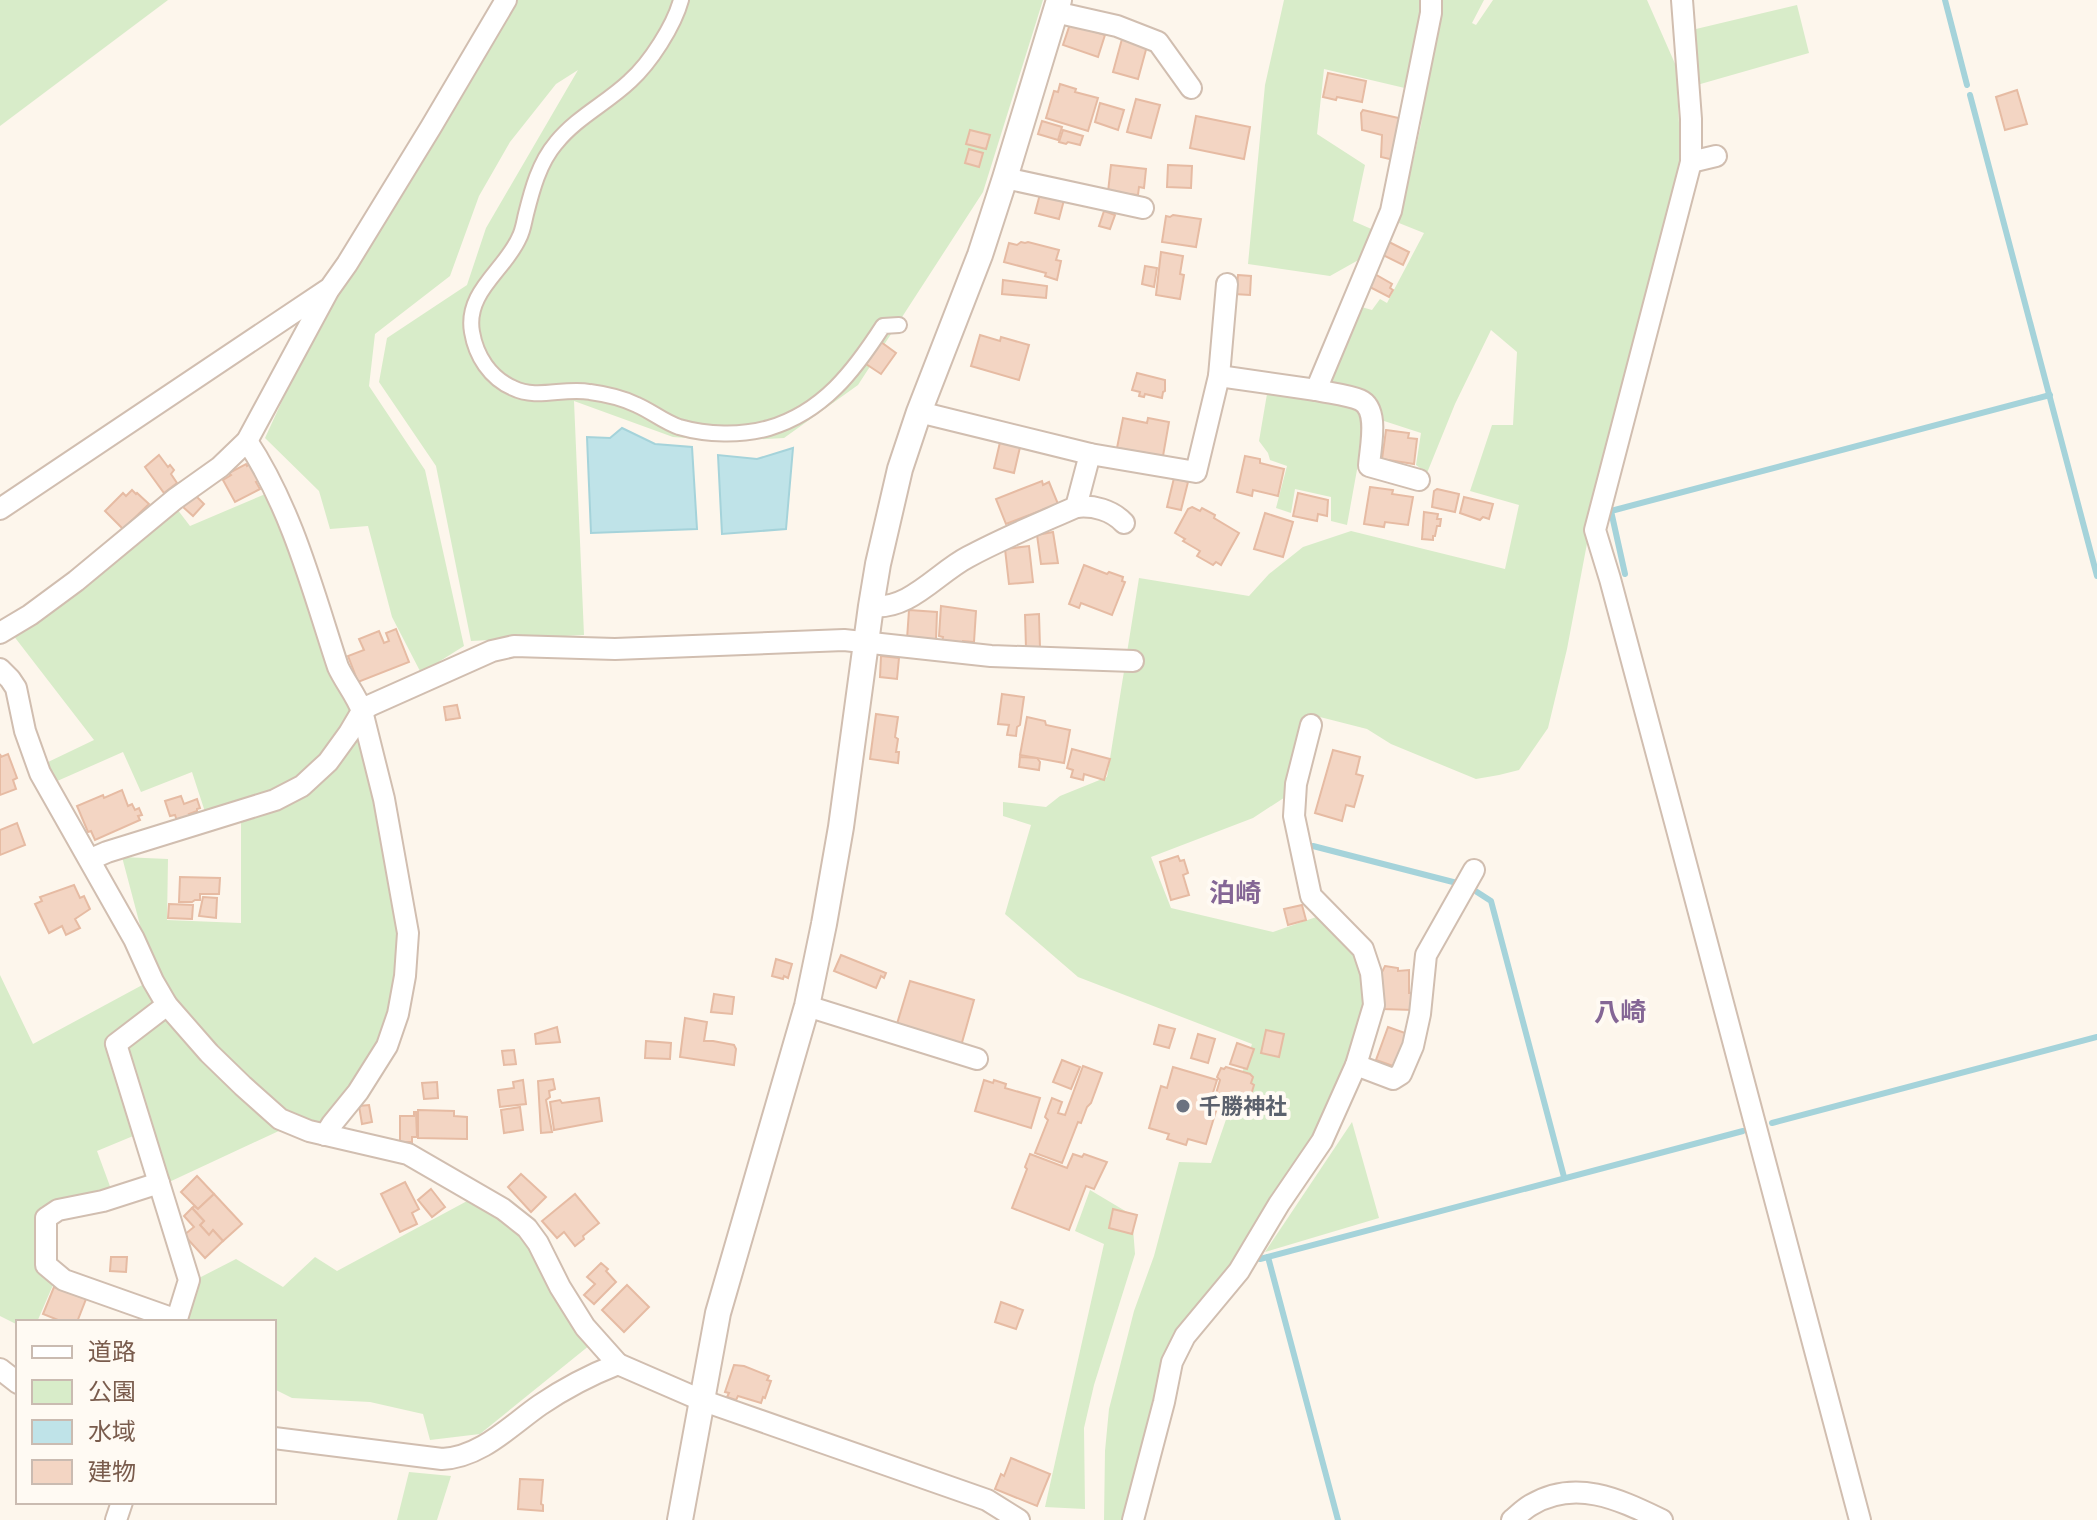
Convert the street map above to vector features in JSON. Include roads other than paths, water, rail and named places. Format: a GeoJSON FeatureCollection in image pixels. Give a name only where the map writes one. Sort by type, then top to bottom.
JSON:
{"type":"FeatureCollection","features":[{"type":"Feature","properties":{"kind":"street"},"geometry":{"type":"LineString","coordinates":[[0,633],[76,581],[175,499],[220,467],[247,441],[330,288],[506,0]]}},
{"type":"Feature","properties":{"kind":"street"},"geometry":{"type":"LineString","coordinates":[[681,0],[671,24],[631,81],[571,126],[554,145],[541,167],[519,238],[477,297],[472,311],[471,329],[484,363],[495,377],[511,388],[530,394],[587,391],[636,404],[679,427],[703,432],[753,432],[796,417],[817,405],[852,372],[883,326],[899,325]]}},
{"type":"Feature","properties":{"kind":"street"},"geometry":{"type":"LineString","coordinates":[[1316,390],[1391,211],[1431,13],[1431,0]]}},
{"type":"Feature","properties":{"kind":"street"},"geometry":{"type":"LineString","coordinates":[[1682,0],[1691,162],[1595,530],[1860,1520]]}},
{"type":"Feature","properties":{"kind":"street"},"geometry":{"type":"LineString","coordinates":[[680,1520],[718,1313],[807,1006],[841,827],[878,564],[900,469],[980,255],[1057,6],[1158,42],[1191,88]]}},
{"type":"Feature","properties":{"kind":"street"},"geometry":{"type":"LineString","coordinates":[[1691,162],[1716,156]]}},
{"type":"Feature","properties":{"kind":"street"},"geometry":{"type":"LineString","coordinates":[[1005,178],[1143,208]]}},
{"type":"Feature","properties":{"kind":"street"},"geometry":{"type":"LineString","coordinates":[[919,412],[1090,454],[1196,472],[1219,376],[1227,284]]}},
{"type":"Feature","properties":{"kind":"street"},"geometry":{"type":"LineString","coordinates":[[0,509],[330,288]]}},
{"type":"Feature","properties":{"kind":"street"},"geometry":{"type":"LineString","coordinates":[[1219,376],[1361,400],[1368,406],[1373,418],[1369,466],[1419,480]]}},
{"type":"Feature","properties":{"kind":"street"},"geometry":{"type":"LineString","coordinates":[[247,441],[276,492],[299,549],[338,667],[362,711],[384,799],[408,933],[398,1014],[387,1046],[358,1092],[325,1135]]}},
{"type":"Feature","properties":{"kind":"street"},"geometry":{"type":"LineString","coordinates":[[1076,507],[1090,454]]}},
{"type":"Feature","properties":{"kind":"street"},"geometry":{"type":"LineString","coordinates":[[871,606],[886,608],[929,586],[966,558],[1076,507],[1088,506],[1116,514],[1124,523]]}},
{"type":"Feature","properties":{"kind":"street"},"geometry":{"type":"LineString","coordinates":[[91,859],[275,800],[302,786],[328,762],[362,711],[492,651],[514,646],[615,649],[844,640],[991,656],[1133,661]]}},
{"type":"Feature","properties":{"kind":"street"},"geometry":{"type":"LineString","coordinates":[[0,669],[16,688],[25,731],[40,773],[91,859],[167,1005],[209,1053],[280,1119],[309,1131],[408,1154],[503,1209],[527,1228],[585,1327],[618,1364],[701,1400],[987,1500],[1019,1520]]}},
{"type":"Feature","properties":{"kind":"street"},"geometry":{"type":"LineString","coordinates":[[1133,1520],[1172,1362],[1185,1336],[1239,1271],[1322,1141],[1356,1065],[1374,1005],[1371,973],[1363,949],[1311,896],[1294,816],[1296,784],[1311,725]]}},
{"type":"Feature","properties":{"kind":"street"},"geometry":{"type":"LineString","coordinates":[[1356,1065],[1393,1079],[1401,1074],[1413,1046],[1420,1014],[1426,955],[1474,870]]}},
{"type":"Feature","properties":{"kind":"street"},"geometry":{"type":"LineString","coordinates":[[167,1005],[116,1044],[189,1280],[177,1320]]}},
{"type":"Feature","properties":{"kind":"street"},"geometry":{"type":"LineString","coordinates":[[807,1006],[977,1059]]}},
{"type":"Feature","properties":{"kind":"street"},"geometry":{"type":"LineString","coordinates":[[159,1183],[103,1201],[58,1210],[46,1218],[46,1265],[64,1280],[174,1320]]}},
{"type":"Feature","properties":{"kind":"street"},"geometry":{"type":"LineString","coordinates":[[276,1438],[442,1459],[456,1458],[482,1448],[543,1403],[589,1376],[618,1364]]}},
{"type":"Feature","properties":{"kind":"street"},"geometry":{"type":"LineString","coordinates":[[0,1369],[16,1381]]}},
{"type":"Feature","properties":{"kind":"street"},"geometry":{"type":"LineString","coordinates":[[1512,1520],[1532,1504],[1561,1494],[1583,1493],[1618,1499],[1662,1520]]}},
{"type":"Feature","properties":{"kind":"water"},"geometry":{"type":"Polygon","coordinates":[[[622,428],[655,444],[692,447],[697,529],[591,533],[587,437],[610,438],[622,428]]]}},
{"type":"Feature","properties":{"kind":"water"},"geometry":{"type":"Polygon","coordinates":[[[793,448],[786,529],[722,534],[718,455],[757,459],[793,448]]]}},
{"type":"Feature","properties":{"kind":"waterway"},"geometry":{"type":"LineString","coordinates":[[1945,0],[1967,85]]}},
{"type":"Feature","properties":{"kind":"waterway"},"geometry":{"type":"LineString","coordinates":[[1970,95],[2097,576]]}},
{"type":"Feature","properties":{"kind":"waterway"},"geometry":{"type":"LineString","coordinates":[[1625,574],[1611,511],[2050,395]]}},
{"type":"Feature","properties":{"kind":"waterway"},"geometry":{"type":"LineString","coordinates":[[1313,846],[1457,883]]}},
{"type":"Feature","properties":{"kind":"waterway"},"geometry":{"type":"LineString","coordinates":[[1477,892],[1491,901],[1564,1177]]}},
{"type":"Feature","properties":{"kind":"waterway"},"geometry":{"type":"LineString","coordinates":[[1772,1123],[2097,1037]]}},
{"type":"Feature","properties":{"kind":"waterway"},"geometry":{"type":"LineString","coordinates":[[1260,1259],[1743,1131]]}},
{"type":"Feature","properties":{"kind":"waterway"},"geometry":{"type":"LineString","coordinates":[[1268,1257],[1338,1520]]}},
{"type":"Feature","properties":{"kind":"place","name":"千勝神社"},"geometry":{"type":"Point","coordinates":[1183,1106]}},
{"type":"Feature","properties":{"kind":"district","name":"泊崎"},"geometry":{"type":"Point","coordinates":[1235,892]}},
{"type":"Feature","properties":{"kind":"district","name":"八崎"},"geometry":{"type":"Point","coordinates":[1620,1011]}}]}
